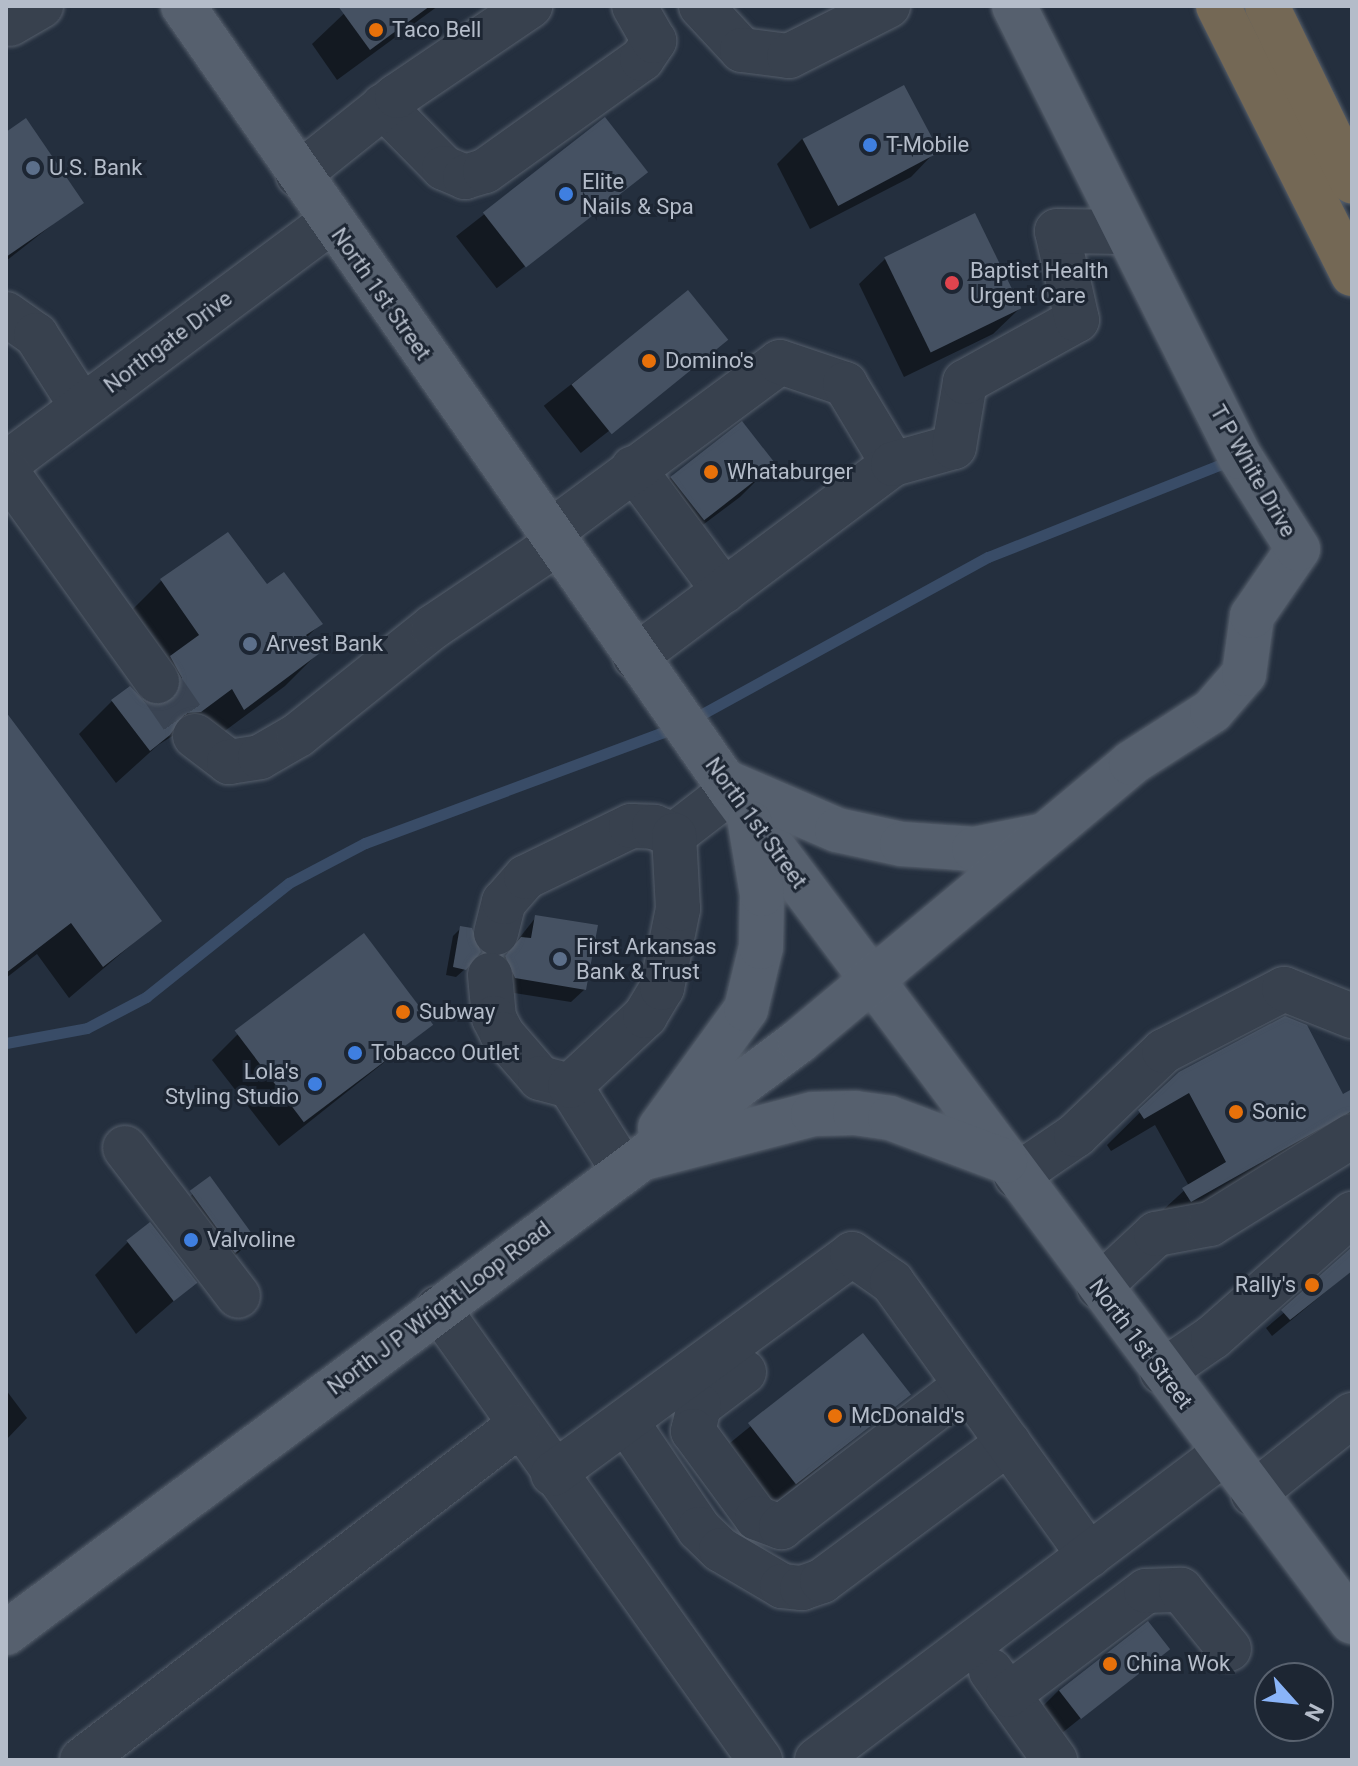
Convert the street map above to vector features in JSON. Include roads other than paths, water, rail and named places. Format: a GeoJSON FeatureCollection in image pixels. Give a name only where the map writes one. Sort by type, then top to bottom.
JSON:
{"type":"FeatureCollection","features":[{"type":"Feature","properties":{"kind":"highway"},"geometry":{"type":"LineString","coordinates":[[1218,6],[1352,274]]}},
{"type":"Feature","properties":{"kind":"highway"},"geometry":{"type":"LineString","coordinates":[[1267,6],[1352,181]]}},
{"type":"Feature","properties":{"kind":"main road","name":"North 1st Street"},"geometry":{"type":"LineString","coordinates":[[183,6],[734,796],[1253,1494],[1349,1612]]}},
{"type":"Feature","properties":{"kind":"main road","name":"T P White Drive"},"geometry":{"type":"LineString","coordinates":[[872,983],[1131,763],[1212,711],[1244,674],[1252,616],[1298,549],[1240,457],[1014,6]]}},
{"type":"Feature","properties":{"kind":"main road"},"geometry":{"type":"LineString","coordinates":[[734,796],[837,830],[902,844],[974,849],[1047,834]]}},
{"type":"Feature","properties":{"kind":"main road"},"geometry":{"type":"LineString","coordinates":[[631,1164],[746,1009],[761,947],[762,894],[734,796]]}},
{"type":"Feature","properties":{"kind":"main road","name":"North J P Wright Loop Road"},"geometry":{"type":"LineString","coordinates":[[6,1633],[872,983]]}},
{"type":"Feature","properties":{"kind":"main road"},"geometry":{"type":"LineString","coordinates":[[631,1164],[813,1114],[855,1113],[890,1118],[1011,1168]]}},
{"type":"Feature","properties":{"kind":"street"},"geometry":{"type":"LineString","coordinates":[[298,175],[383,106],[530,6]]}},
{"type":"Feature","properties":{"kind":"street"},"geometry":{"type":"LineString","coordinates":[[383,106],[444,168],[465,177],[485,171],[642,59],[654,41],[640,17],[699,6],[742,50],[789,56],[888,6]]}},
{"type":"Feature","properties":{"kind":"street","name":"Northgate Drive"},"geometry":{"type":"LineString","coordinates":[[6,464],[331,222]]}},
{"type":"Feature","properties":{"kind":"street"},"geometry":{"type":"LineString","coordinates":[[635,657],[893,464],[954,447],[965,382],[1077,320],[1057,231],[1125,232]]}},
{"type":"Feature","properties":{"kind":"street"},"geometry":{"type":"LineString","coordinates":[[6,314],[36,335],[82,407]]}},
{"type":"Feature","properties":{"kind":"street"},"geometry":{"type":"LineString","coordinates":[[195,736],[229,762],[260,757],[298,735],[433,627],[552,539],[633,468],[780,362],[845,384],[893,464]]}},
{"type":"Feature","properties":{"kind":"street"},"geometry":{"type":"LineString","coordinates":[[633,468],[724,591]]}},
{"type":"Feature","properties":{"kind":"street"},"geometry":{"type":"LineString","coordinates":[[6,471],[62,554],[157,681]]}},
{"type":"Feature","properties":{"kind":"street"},"geometry":{"type":"LineString","coordinates":[[674,835],[734,796]]}},
{"type":"Feature","properties":{"kind":"street"},"geometry":{"type":"LineString","coordinates":[[496,933],[504,902],[526,877],[631,826],[654,827],[674,835]]}},
{"type":"Feature","properties":{"kind":"street"},"geometry":{"type":"LineString","coordinates":[[570,1086],[645,1016],[662,988],[678,909],[674,835]]}},
{"type":"Feature","properties":{"kind":"street"},"geometry":{"type":"LineString","coordinates":[[490,975],[494,1018],[502,1034],[540,1078],[570,1086],[631,1164]]}},
{"type":"Feature","properties":{"kind":"street"},"geometry":{"type":"LineString","coordinates":[[1011,1168],[1076,1135],[1164,1051],[1284,989],[1352,1016]]}},
{"type":"Feature","properties":{"kind":"street"},"geometry":{"type":"LineString","coordinates":[[1099,1287],[1156,1234],[1210,1224],[1352,1136]]}},
{"type":"Feature","properties":{"kind":"street"},"geometry":{"type":"LineString","coordinates":[[125,1148],[238,1296]]}},
{"type":"Feature","properties":{"kind":"street"},"geometry":{"type":"LineString","coordinates":[[1162,1372],[1213,1337],[1352,1214]]}},
{"type":"Feature","properties":{"kind":"street"},"geometry":{"type":"LineString","coordinates":[[553,1474],[628,1424],[852,1254],[892,1282],[1089,1555]]}},
{"type":"Feature","properties":{"kind":"street"},"geometry":{"type":"LineString","coordinates":[[878,1272],[699,1406],[693,1431],[702,1448],[757,1518],[781,1527],[966,1385]]}},
{"type":"Feature","properties":{"kind":"street"},"geometry":{"type":"LineString","coordinates":[[438,1308],[518,1426],[760,1760]]}},
{"type":"Feature","properties":{"kind":"street"},"geometry":{"type":"LineString","coordinates":[[1253,1494],[1352,1415]]}},
{"type":"Feature","properties":{"kind":"street"},"geometry":{"type":"LineString","coordinates":[[628,1424],[699,1529],[721,1550],[782,1586],[802,1588],[822,1581],[1008,1443]]}},
{"type":"Feature","properties":{"kind":"street"},"geometry":{"type":"LineString","coordinates":[[82,1760],[518,1426]]}},
{"type":"Feature","properties":{"kind":"street"},"geometry":{"type":"LineString","coordinates":[[817,1760],[1223,1454]]}},
{"type":"Feature","properties":{"kind":"street"},"geometry":{"type":"LineString","coordinates":[[1008,1695],[1146,1591],[1181,1590],[1229,1649]]}},
{"type":"Feature","properties":{"kind":"street"},"geometry":{"type":"LineString","coordinates":[[971,1643],[1055,1760]]}},
{"type":"Feature","properties":{"kind":"waterway"},"geometry":{"type":"LineString","coordinates":[[693,719],[988,557],[1232,460]]}},
{"type":"Feature","properties":{"kind":"waterway"},"geometry":{"type":"LineString","coordinates":[[6,1043],[87,1028],[146,997],[289,883],[365,843],[674,728]]}},
{"type":"Feature","properties":{"kind":"tunnel"},"geometry":{"type":"LineString","coordinates":[[157,681],[195,736]]}},
{"type":"Feature","properties":{"kind":"place","name":"Taco Bell"},"geometry":{"type":"Point","coordinates":[376,30]}},
{"type":"Feature","properties":{"kind":"place","name":"T-Mobile"},"geometry":{"type":"Point","coordinates":[870,145]}},
{"type":"Feature","properties":{"kind":"place","name":"U.S. Bank"},"geometry":{"type":"Point","coordinates":[33,168]}},
{"type":"Feature","properties":{"kind":"place","name":"Elite Nails & Spa"},"geometry":{"type":"Point","coordinates":[566,194]}},
{"type":"Feature","properties":{"kind":"place","name":"Baptist Health Urgent Care"},"geometry":{"type":"Point","coordinates":[952,283]}},
{"type":"Feature","properties":{"kind":"place","name":"Domino's"},"geometry":{"type":"Point","coordinates":[649,361]}},
{"type":"Feature","properties":{"kind":"place","name":"Whataburger"},"geometry":{"type":"Point","coordinates":[711,472]}},
{"type":"Feature","properties":{"kind":"place","name":"Arvest Bank"},"geometry":{"type":"Point","coordinates":[250,644]}},
{"type":"Feature","properties":{"kind":"place","name":"First Arkansas Bank & Trust"},"geometry":{"type":"Point","coordinates":[560,959]}},
{"type":"Feature","properties":{"kind":"place","name":"Subway"},"geometry":{"type":"Point","coordinates":[403,1012]}},
{"type":"Feature","properties":{"kind":"place","name":"Tobacco Outlet"},"geometry":{"type":"Point","coordinates":[355,1053]}},
{"type":"Feature","properties":{"kind":"place","name":"Lola's Styling Studio"},"geometry":{"type":"Point","coordinates":[315,1084]}},
{"type":"Feature","properties":{"kind":"place","name":"Sonic"},"geometry":{"type":"Point","coordinates":[1236,1112]}},
{"type":"Feature","properties":{"kind":"place","name":"Valvoline"},"geometry":{"type":"Point","coordinates":[191,1240]}},
{"type":"Feature","properties":{"kind":"place","name":"Rally's"},"geometry":{"type":"Point","coordinates":[1312,1285]}},
{"type":"Feature","properties":{"kind":"place","name":"McDonald's"},"geometry":{"type":"Point","coordinates":[835,1416]}},
{"type":"Feature","properties":{"kind":"place","name":"China Wok"},"geometry":{"type":"Point","coordinates":[1110,1664]}}]}
